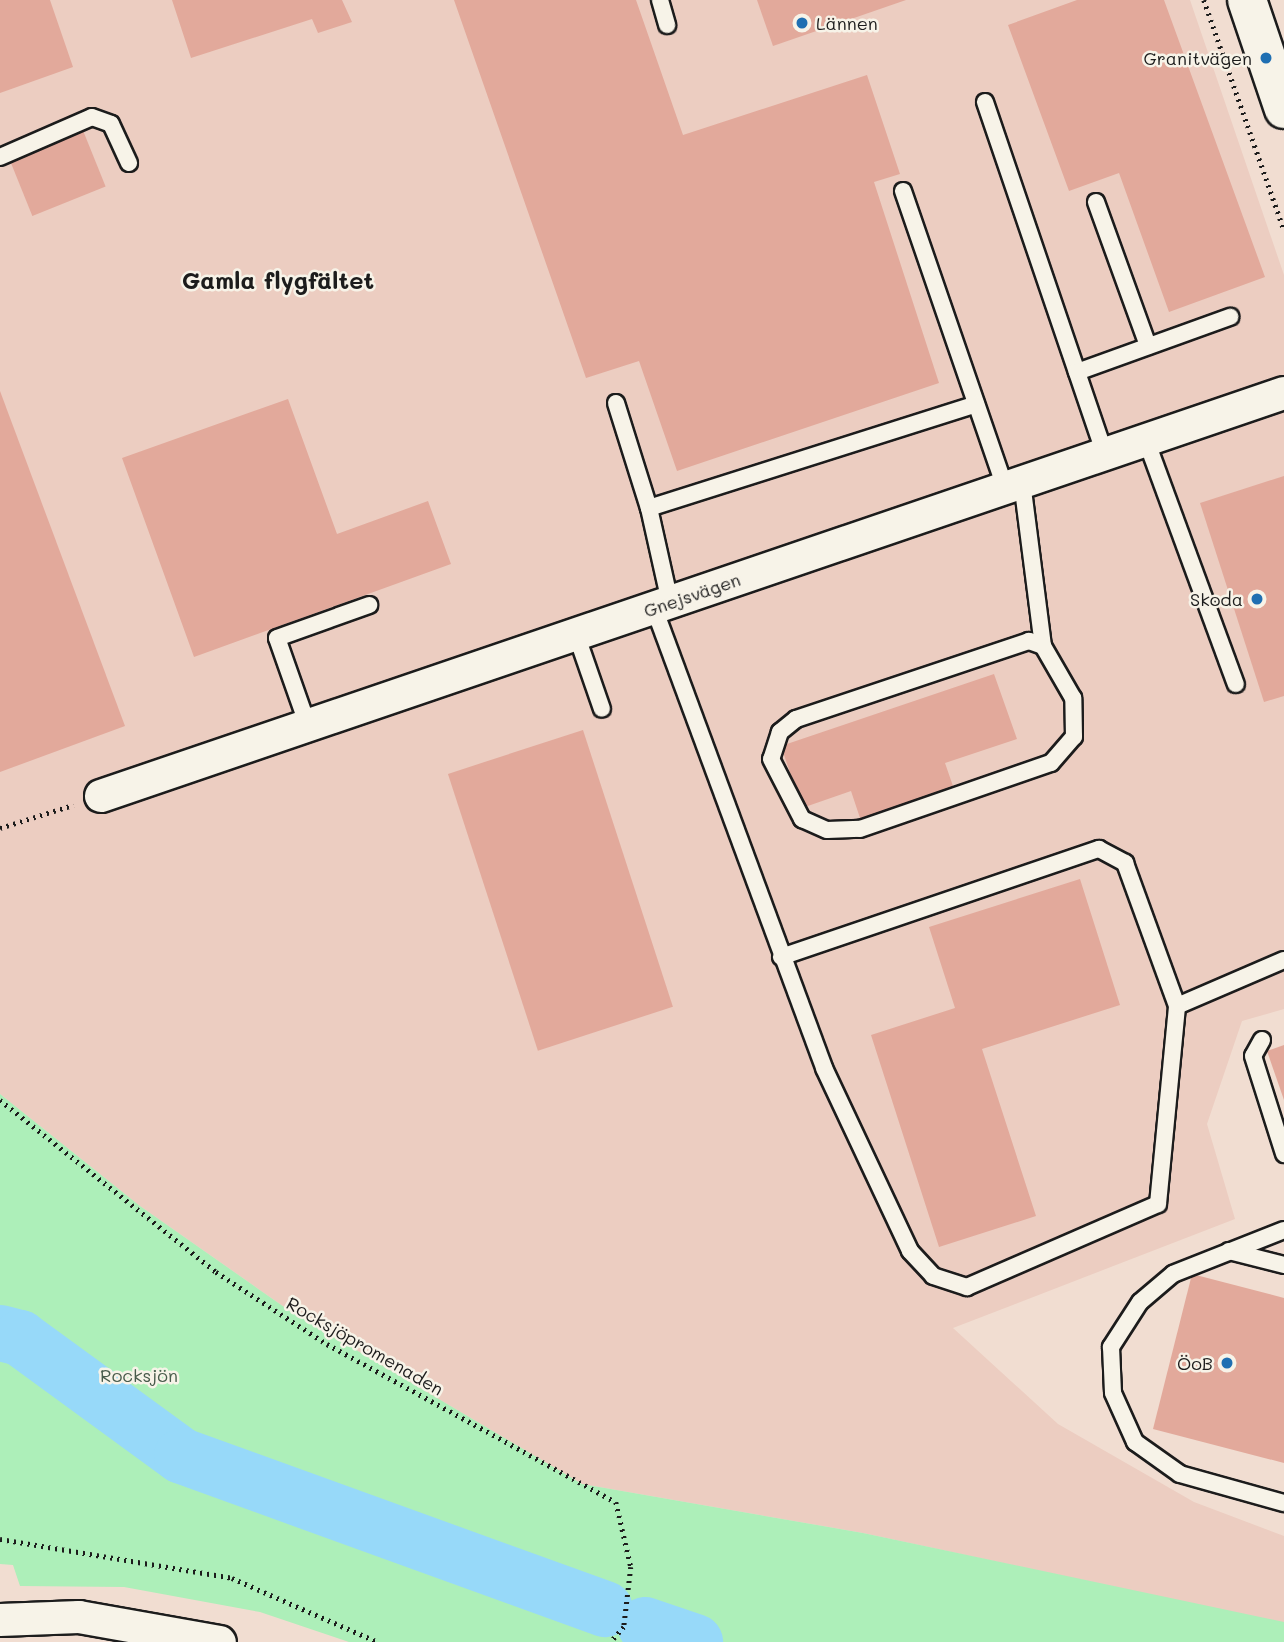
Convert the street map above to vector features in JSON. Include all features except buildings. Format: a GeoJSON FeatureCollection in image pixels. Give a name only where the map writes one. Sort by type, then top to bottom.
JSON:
{"type":"FeatureCollection","features":[{"type":"Feature","properties":{"kind":"main road"},"geometry":{"type":"LineString","coordinates":[[1247,0],[1284,109]]}},
{"type":"Feature","properties":{"kind":"street","name":"Gnejsvägen"},"geometry":{"type":"LineString","coordinates":[[101,796],[1284,393]]}},
{"type":"Feature","properties":{"kind":"street"},"geometry":{"type":"LineString","coordinates":[[0,1620],[79,1617],[220,1642]]}},
{"type":"Feature","properties":{"kind":"lane"},"geometry":{"type":"LineString","coordinates":[[660,0],[667,25]]}},
{"type":"Feature","properties":{"kind":"lane"},"geometry":{"type":"LineString","coordinates":[[985,102],[1105,454]]}},
{"type":"Feature","properties":{"kind":"lane"},"geometry":{"type":"LineString","coordinates":[[0,157],[92,117],[111,124],[129,163]]}},
{"type":"Feature","properties":{"kind":"lane"},"geometry":{"type":"LineString","coordinates":[[903,191],[976,404],[1013,485],[1043,646],[1073,698],[1074,737],[1051,763],[860,829],[827,830],[802,819],[771,759],[780,732],[796,719],[1029,641],[1043,646]]}},
{"type":"Feature","properties":{"kind":"lane"},"geometry":{"type":"LineString","coordinates":[[1096,202],[1148,346]]}},
{"type":"Feature","properties":{"kind":"lane"},"geometry":{"type":"LineString","coordinates":[[1077,372],[1230,317]]}},
{"type":"Feature","properties":{"kind":"lane"},"geometry":{"type":"LineString","coordinates":[[616,403],[649,508],[662,605],[781,957],[824,1068],[910,1251],[933,1276],[967,1287],[1158,1204],[1177,1006],[1125,863],[1099,849],[781,957]]}},
{"type":"Feature","properties":{"kind":"lane"},"geometry":{"type":"LineString","coordinates":[[649,508],[976,404]]}},
{"type":"Feature","properties":{"kind":"lane"},"geometry":{"type":"LineString","coordinates":[[1146,440],[1236,684]]}},
{"type":"Feature","properties":{"kind":"lane"},"geometry":{"type":"LineString","coordinates":[[308,726],[277,638],[369,605]]}},
{"type":"Feature","properties":{"kind":"lane"},"geometry":{"type":"LineString","coordinates":[[576,634],[602,709]]}},
{"type":"Feature","properties":{"kind":"lane"},"geometry":{"type":"LineString","coordinates":[[1177,1006],[1284,960]]}},
{"type":"Feature","properties":{"kind":"lane"},"geometry":{"type":"LineString","coordinates":[[1262,1040],[1252,1056],[1284,1154]]}},
{"type":"Feature","properties":{"kind":"lane"},"geometry":{"type":"LineString","coordinates":[[1284,1230],[1172,1274],[1140,1302],[1111,1347],[1113,1393],[1135,1443],[1180,1474],[1284,1503]]}},
{"type":"Feature","properties":{"kind":"lane"},"geometry":{"type":"LineString","coordinates":[[1228,1250],[1284,1265]]}},
{"type":"Feature","properties":{"kind":"path"},"geometry":{"type":"LineString","coordinates":[[1204,0],[1284,230]]}},
{"type":"Feature","properties":{"kind":"path"},"geometry":{"type":"LineString","coordinates":[[0,828],[101,796]]}},
{"type":"Feature","properties":{"kind":"path","name":"Rocksjöpromenaden"},"geometry":{"type":"LineString","coordinates":[[0,1100],[227,1279],[327,1344],[616,1502],[631,1567],[624,1627],[611,1642]]}},
{"type":"Feature","properties":{"kind":"path"},"geometry":{"type":"LineString","coordinates":[[0,1539],[232,1578],[377,1642]]}},
{"type":"Feature","properties":{"kind":"shaded area"},"geometry":{"type":"Polygon","coordinates":[[[0,0],[1190,0],[1284,275],[1284,1009],[1242,1021],[1207,1124],[1235,1219],[953,1328],[1058,1424],[1194,1502],[1284,1536],[1284,1623],[863,1533],[582,1484],[287,1309],[140,1206],[0,1094],[0,0]]]}},
{"type":"Feature","properties":{"kind":"green space","name":"Rocksjön"},"geometry":{"type":"Polygon","coordinates":[[[0,1094],[140,1206],[287,1309],[582,1484],[863,1533],[1284,1622],[1284,1642],[349,1642],[260,1612],[124,1587],[20,1586],[13,1565],[0,1564],[0,1094]]]}},
{"type":"Feature","properties":{"kind":"waterway"},"geometry":{"type":"LineString","coordinates":[[0,1333],[20,1338],[182,1456],[605,1609]]}},
{"type":"Feature","properties":{"kind":"waterway"},"geometry":{"type":"LineString","coordinates":[[645,1625],[695,1642]]}},
{"type":"Feature","properties":{"kind":"place","name":"Lännen"},"geometry":{"type":"Point","coordinates":[802,23]}},
{"type":"Feature","properties":{"kind":"place","name":"Granitvägen"},"geometry":{"type":"Point","coordinates":[1266,58]}},
{"type":"Feature","properties":{"kind":"place","name":"Skoda"},"geometry":{"type":"Point","coordinates":[1257,599]}},
{"type":"Feature","properties":{"kind":"place","name":"ÖoB"},"geometry":{"type":"Point","coordinates":[1227,1363]}},
{"type":"Feature","properties":{"kind":"district","name":"Gamla flygfältet"},"geometry":{"type":"Point","coordinates":[278,280]}}]}
